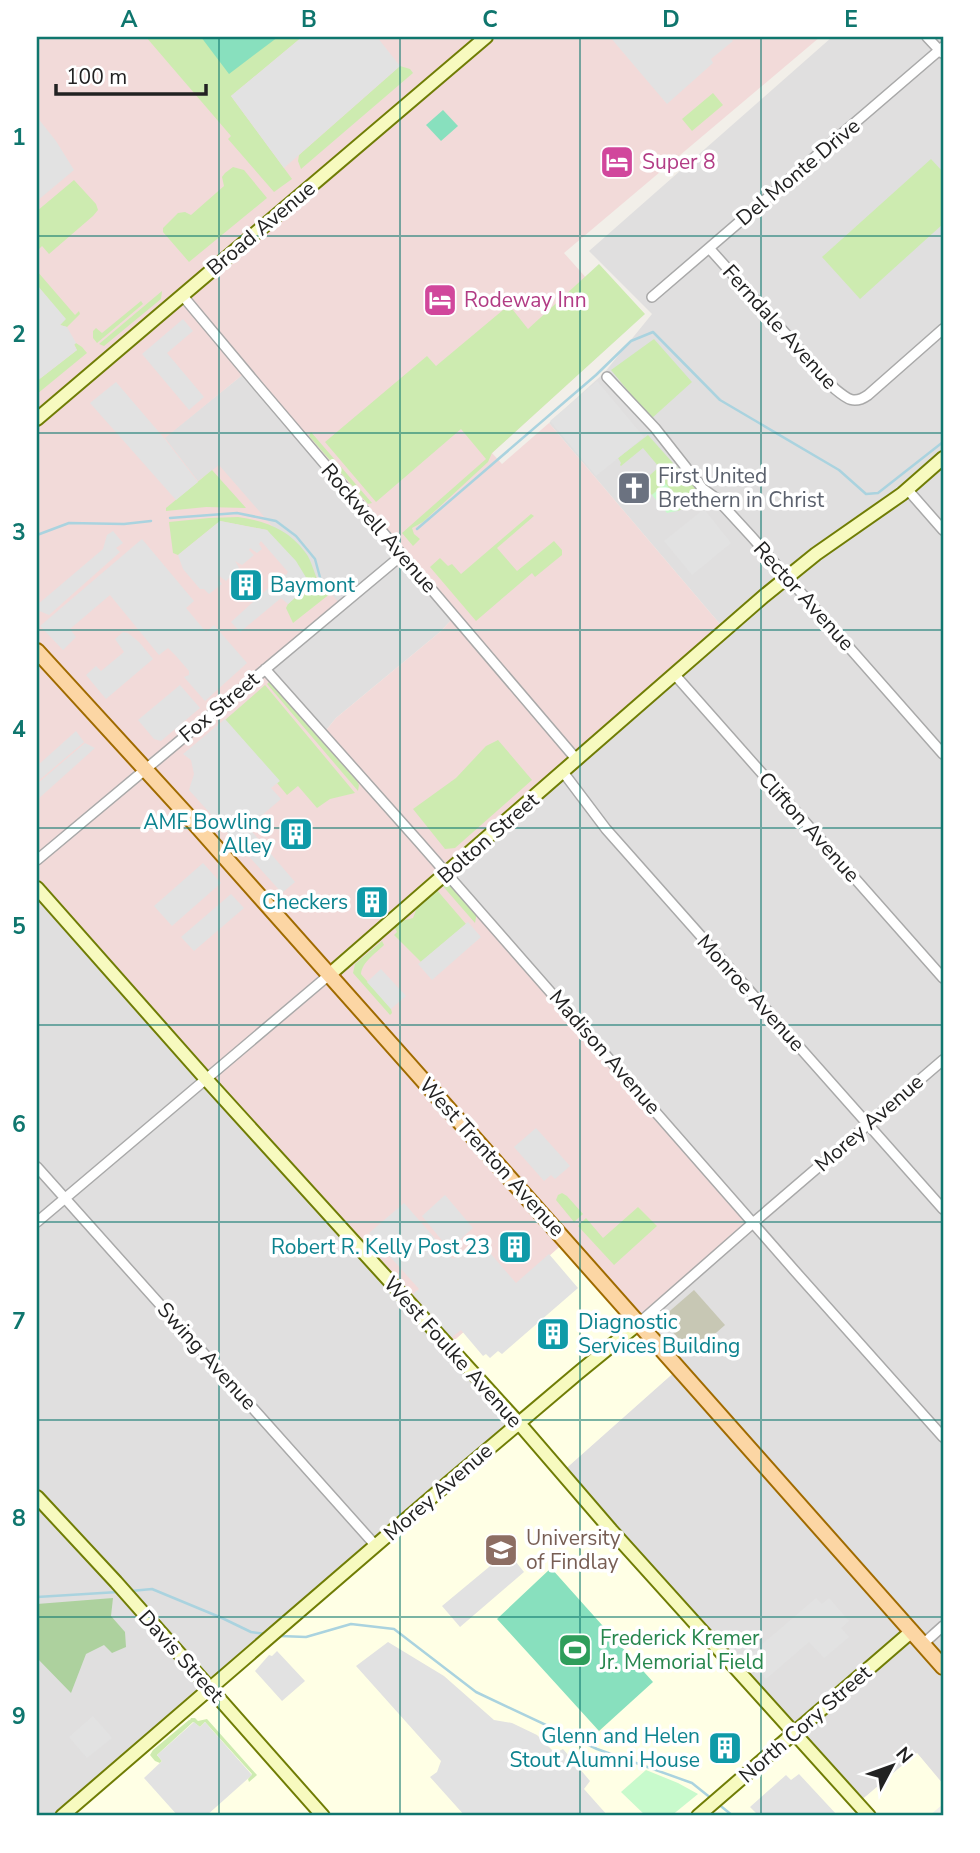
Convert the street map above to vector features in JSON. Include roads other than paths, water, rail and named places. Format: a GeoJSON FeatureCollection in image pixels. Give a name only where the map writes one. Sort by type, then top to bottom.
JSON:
{"type":"FeatureCollection","features":[{"type":"Feature","properties":{"kind":"main road","name":"West Trenton Avenue"},"geometry":{"type":"LineString","coordinates":[[37,651],[329,975],[943,1667]]}},
{"type":"Feature","properties":{"kind":"street","name":"Broad Avenue"},"geometry":{"type":"LineString","coordinates":[[37,419],[486,37]]}},
{"type":"Feature","properties":{"kind":"street"},"geometry":{"type":"LineString","coordinates":[[927,37],[942,51]]}},
{"type":"Feature","properties":{"kind":"street","name":"Del Monte Drive"},"geometry":{"type":"LineString","coordinates":[[652,297],[942,51]]}},
{"type":"Feature","properties":{"kind":"street","name":"Ferndale Avenue"},"geometry":{"type":"LineString","coordinates":[[709,248],[846,399],[855,401],[868,395],[943,329]]}},
{"type":"Feature","properties":{"kind":"street","name":"Rockwell Avenue"},"geometry":{"type":"LineString","coordinates":[[182,295],[577,760]]}},
{"type":"Feature","properties":{"kind":"street","name":"Rector Avenue"},"geometry":{"type":"LineString","coordinates":[[607,377],[655,428],[703,489],[718,499],[943,754]]}},
{"type":"Feature","properties":{"kind":"street","name":"Bolton Street"},"geometry":{"type":"LineString","coordinates":[[37,1223],[329,975],[788,577],[907,489],[943,458]]}},
{"type":"Feature","properties":{"kind":"street"},"geometry":{"type":"LineString","coordinates":[[907,489],[943,530]]}},
{"type":"Feature","properties":{"kind":"street","name":"Fox Street"},"geometry":{"type":"LineString","coordinates":[[37,860],[402,555]]}},
{"type":"Feature","properties":{"kind":"street","name":"Madison Avenue"},"geometry":{"type":"LineString","coordinates":[[265,669],[943,1437]]}},
{"type":"Feature","properties":{"kind":"street","name":"Clifton Avenue"},"geometry":{"type":"LineString","coordinates":[[675,675],[943,978]]}},
{"type":"Feature","properties":{"kind":"street","name":"Monroe Avenue"},"geometry":{"type":"LineString","coordinates":[[563,772],[602,824],[943,1209]]}},
{"type":"Feature","properties":{"kind":"street","name":"West Foulke Avenue"},"geometry":{"type":"LineString","coordinates":[[37,888],[869,1816]]}},
{"type":"Feature","properties":{"kind":"street","name":"Morey Avenue"},"geometry":{"type":"LineString","coordinates":[[62,1816],[943,1060]]}},
{"type":"Feature","properties":{"kind":"street","name":"Swing Avenue"},"geometry":{"type":"LineString","coordinates":[[37,1167],[376,1546]]}},
{"type":"Feature","properties":{"kind":"street","name":"Davis Street"},"geometry":{"type":"LineString","coordinates":[[37,1497],[134,1602],[323,1816]]}},
{"type":"Feature","properties":{"kind":"street"},"geometry":{"type":"LineString","coordinates":[[923,1644],[943,1626]]}},
{"type":"Feature","properties":{"kind":"street","name":"North Cory Street"},"geometry":{"type":"LineString","coordinates":[[706,1812],[722,1795],[912,1631]]}},
{"type":"Feature","properties":{"kind":"waterway"},"geometry":{"type":"LineString","coordinates":[[417,529],[596,375],[631,341],[653,332],[720,400],[839,470],[866,494],[878,493],[943,442]]}},
{"type":"Feature","properties":{"kind":"waterway"},"geometry":{"type":"LineString","coordinates":[[170,518],[237,513],[276,521],[296,536],[315,559],[321,581]]}},
{"type":"Feature","properties":{"kind":"waterway"},"geometry":{"type":"LineString","coordinates":[[37,535],[69,523],[124,524],[151,521]]}},
{"type":"Feature","properties":{"kind":"waterway"},"geometry":{"type":"LineString","coordinates":[[131,1591],[152,1589],[251,1632],[266,1634]]}},
{"type":"Feature","properties":{"kind":"waterway"},"geometry":{"type":"LineString","coordinates":[[37,1597],[118,1592]]}},
{"type":"Feature","properties":{"kind":"waterway"},"geometry":{"type":"LineString","coordinates":[[280,1636],[306,1637],[351,1624],[394,1629],[476,1692],[597,1749],[692,1783],[712,1799]]}},
{"type":"Feature","properties":{"kind":"waterway"},"geometry":{"type":"LineString","coordinates":[[717,1803],[733,1816]]}},
{"type":"Feature","properties":{"kind":"place","name":"Super 8"},"geometry":{"type":"Point","coordinates":[617,162]}},
{"type":"Feature","properties":{"kind":"place","name":"Rodeway Inn"},"geometry":{"type":"Point","coordinates":[440,300]}},
{"type":"Feature","properties":{"kind":"place","name":"First United Brethern in Christ"},"geometry":{"type":"Point","coordinates":[634,488]}},
{"type":"Feature","properties":{"kind":"place","name":"Baymont"},"geometry":{"type":"Point","coordinates":[246,585]}},
{"type":"Feature","properties":{"kind":"place","name":"AMF Bowling Alley"},"geometry":{"type":"Point","coordinates":[296,834]}},
{"type":"Feature","properties":{"kind":"place","name":"Checkers"},"geometry":{"type":"Point","coordinates":[372,902]}},
{"type":"Feature","properties":{"kind":"place","name":"Robert R. Kelly Post 23"},"geometry":{"type":"Point","coordinates":[515,1247]}},
{"type":"Feature","properties":{"kind":"place","name":"Diagnostic Services Building"},"geometry":{"type":"Point","coordinates":[553,1334]}},
{"type":"Feature","properties":{"kind":"place","name":"University of Findlay"},"geometry":{"type":"Point","coordinates":[501,1550]}},
{"type":"Feature","properties":{"kind":"place","name":"Frederick Kremer Jr. Memorial Field"},"geometry":{"type":"Point","coordinates":[575,1650]}},
{"type":"Feature","properties":{"kind":"place","name":"Glenn and Helen Stout Alumni House"},"geometry":{"type":"Point","coordinates":[725,1748]}}]}
